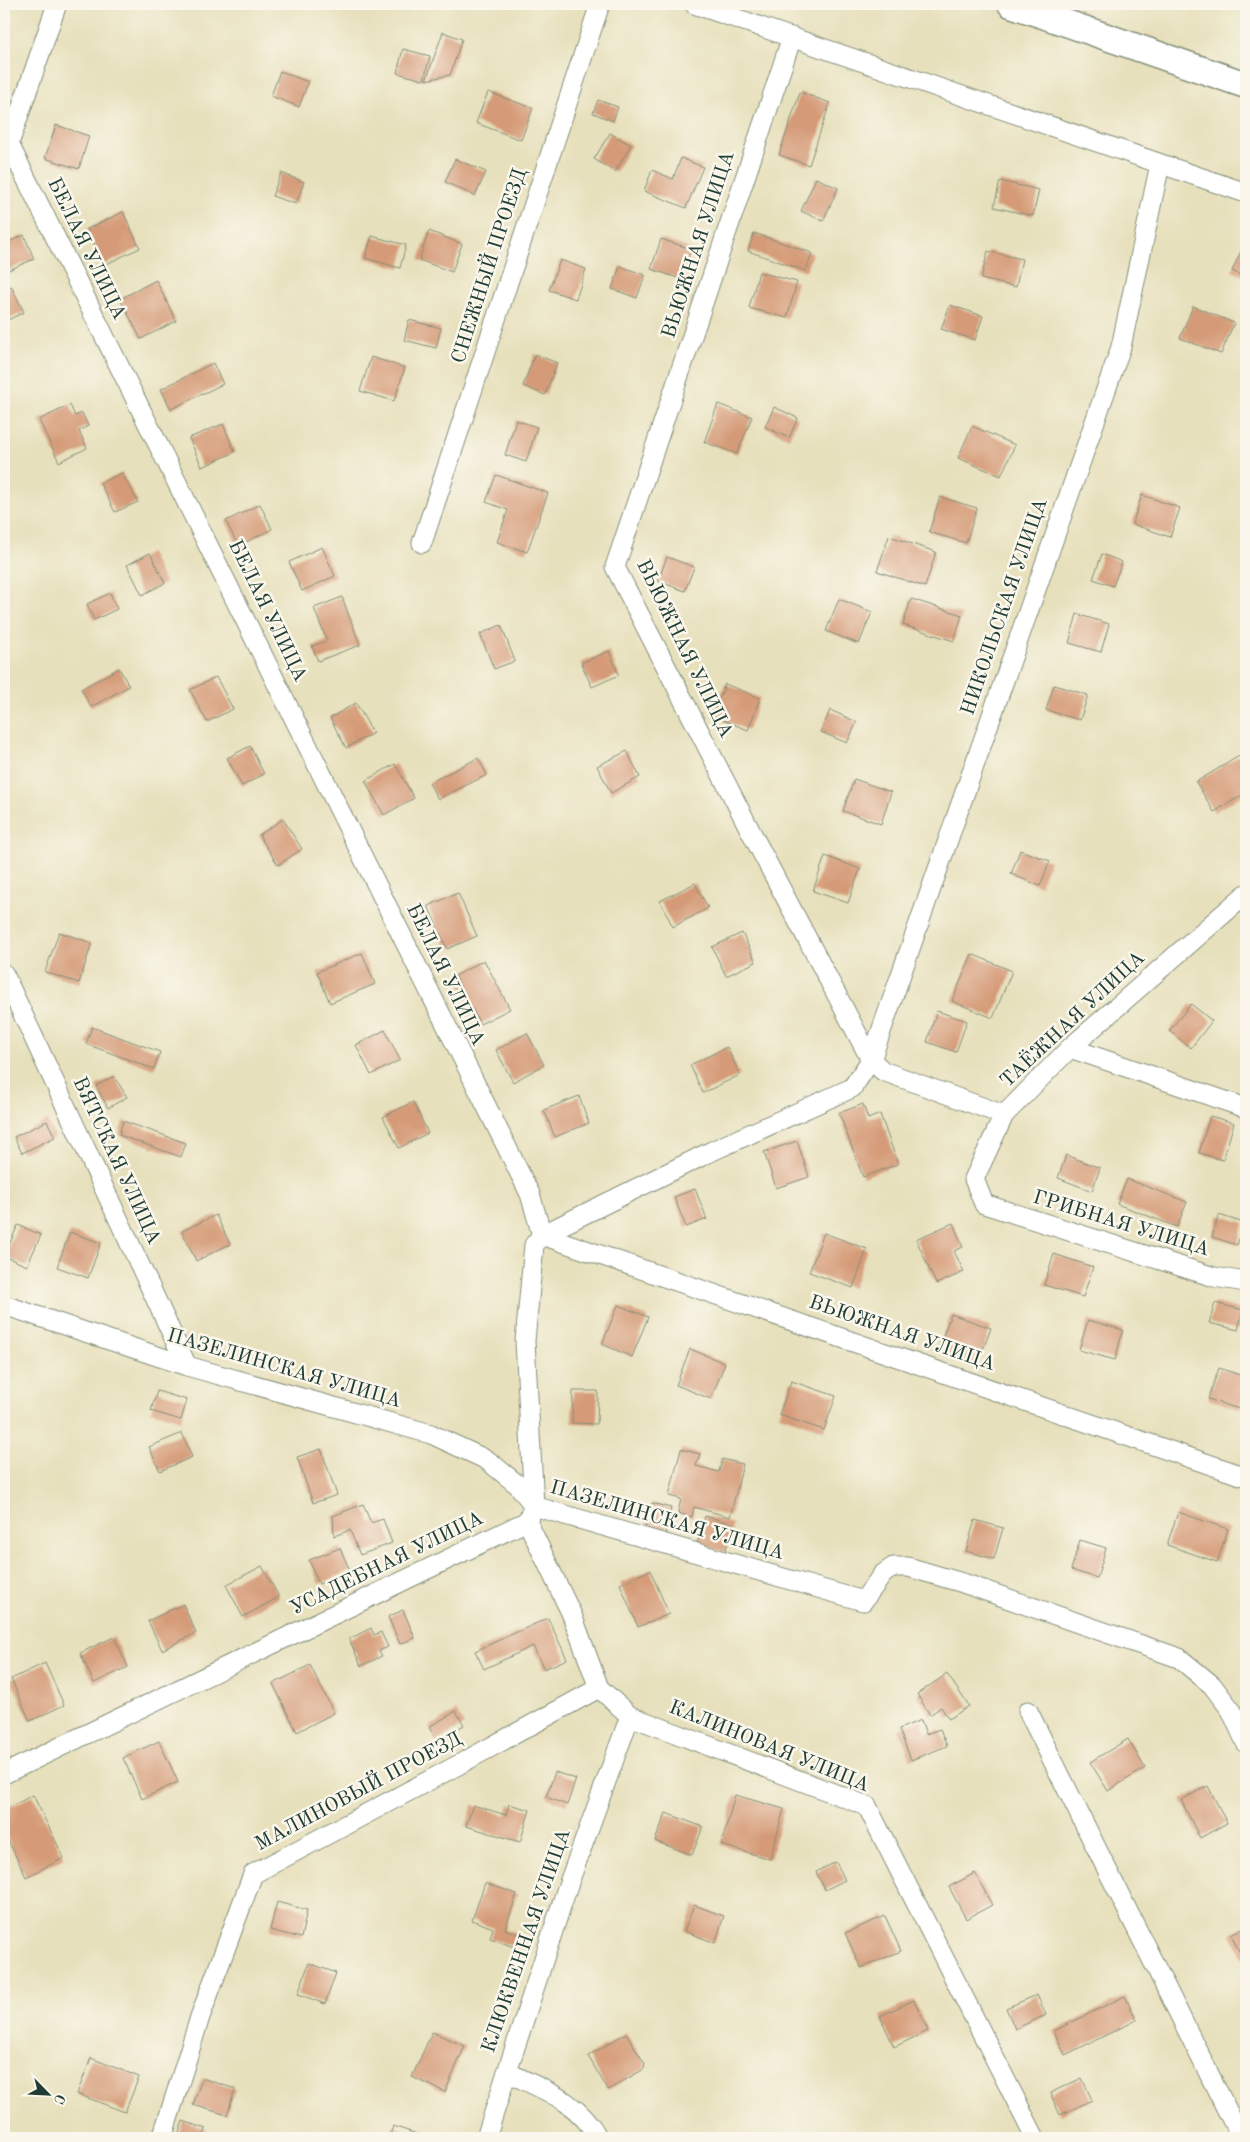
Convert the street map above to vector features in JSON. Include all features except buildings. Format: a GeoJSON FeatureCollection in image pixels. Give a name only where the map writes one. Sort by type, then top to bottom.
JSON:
{"type":"FeatureCollection","features":[{"type":"Feature","properties":{"kind":"main road"},"geometry":{"type":"LineString","coordinates":[[1011,4],[1246,85]]}},
{"type":"Feature","properties":{"kind":"street","name":"БЕЛАЯ УЛИЦА"},"geometry":{"type":"LineString","coordinates":[[57,4],[9,144],[530,1194],[542,1235]]}},
{"type":"Feature","properties":{"kind":"street","name":"СНЕЖНЫЙ ПРОЕЗД"},"geometry":{"type":"LineString","coordinates":[[422,543],[600,4]]}},
{"type":"Feature","properties":{"kind":"street"},"geometry":{"type":"LineString","coordinates":[[694,4],[1246,193]]}},
{"type":"Feature","properties":{"kind":"street","name":"ВЬЮЖНАЯ УЛИЦА"},"geometry":{"type":"LineString","coordinates":[[792,37],[615,568],[871,1060]]}},
{"type":"Feature","properties":{"kind":"street","name":"НИКОЛЬСКАЯ УЛИЦА"},"geometry":{"type":"LineString","coordinates":[[542,1235],[712,1151],[852,1088],[871,1060],[1121,347],[1160,164]]}},
{"type":"Feature","properties":{"kind":"street","name":"ТАЁЖНАЯ УЛИЦА"},"geometry":{"type":"LineString","coordinates":[[984,1204],[974,1179],[1004,1115],[1070,1048],[1246,894]]}},
{"type":"Feature","properties":{"kind":"street","name":"ВЯТСКАЯ УЛИЦА"},"geometry":{"type":"LineString","coordinates":[[4,974],[187,1366]]}},
{"type":"Feature","properties":{"kind":"street"},"geometry":{"type":"LineString","coordinates":[[1070,1048],[1246,1108]]}},
{"type":"Feature","properties":{"kind":"street"},"geometry":{"type":"LineString","coordinates":[[871,1060],[883,1071],[1004,1115]]}},
{"type":"Feature","properties":{"kind":"street","name":"ГРИБНАЯ УЛИЦА"},"geometry":{"type":"LineString","coordinates":[[984,1204],[1214,1277],[1246,1282]]}},
{"type":"Feature","properties":{"kind":"street","name":"ВЬЮЖНАЯ УЛИЦА"},"geometry":{"type":"LineString","coordinates":[[542,1235],[1246,1477]]}},
{"type":"Feature","properties":{"kind":"street"},"geometry":{"type":"LineString","coordinates":[[531,1514],[525,1341],[534,1245],[542,1235]]}},
{"type":"Feature","properties":{"kind":"street","name":"ПАЗЕЛИНСКАЯ УЛИЦА"},"geometry":{"type":"LineString","coordinates":[[4,1305],[187,1366],[431,1434],[487,1460],[518,1485],[531,1514],[863,1601],[883,1574],[893,1567],[908,1567],[963,1582],[1179,1658],[1212,1685],[1231,1710],[1246,1743]]}},
{"type":"Feature","properties":{"kind":"street","name":"КАЛИНОВАЯ УЛИЦА"},"geometry":{"type":"LineString","coordinates":[[531,1514],[599,1688],[630,1716],[867,1806],[1035,2138]]}},
{"type":"Feature","properties":{"kind":"street","name":"УСАДЕБНАЯ УЛИЦА"},"geometry":{"type":"LineString","coordinates":[[4,1774],[531,1514]]}},
{"type":"Feature","properties":{"kind":"street","name":"МАЛИНОВЫЙ ПРОЕЗД"},"geometry":{"type":"LineString","coordinates":[[162,2138],[200,2017],[253,1874],[599,1688]]}},
{"type":"Feature","properties":{"kind":"street"},"geometry":{"type":"LineString","coordinates":[[1028,1711],[1241,2138]]}},
{"type":"Feature","properties":{"kind":"street","name":"КЛЮКВЕННАЯ УЛИЦА"},"geometry":{"type":"LineString","coordinates":[[598,2138],[590,2124],[567,2101],[507,2072],[567,1888],[630,1716]]}},
{"type":"Feature","properties":{"kind":"street"},"geometry":{"type":"LineString","coordinates":[[486,2138],[507,2072]]}}]}
